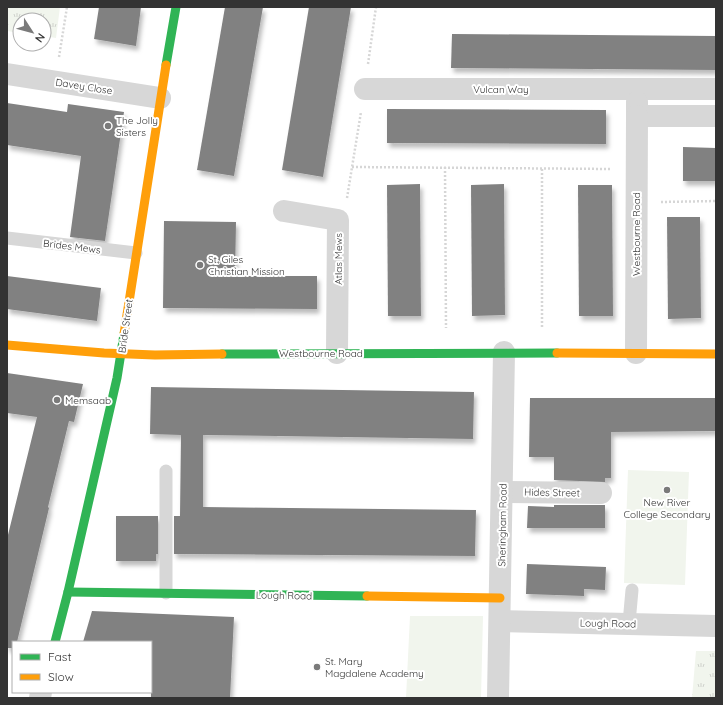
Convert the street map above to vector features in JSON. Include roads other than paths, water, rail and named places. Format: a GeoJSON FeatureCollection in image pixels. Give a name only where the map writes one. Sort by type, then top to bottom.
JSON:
{"type":"FeatureCollection","features":[{"type":"Feature","properties":{"kind":"street","name":"Bride Street"},"geometry":{"type":"LineString","coordinates":[[55,641],[68,592],[122,354],[160,98],[176,7]]}},
{"type":"Feature","properties":{"kind":"street","name":"Davey Close"},"geometry":{"type":"LineString","coordinates":[[7,74],[160,98]]}},
{"type":"Feature","properties":{"kind":"street"},"geometry":{"type":"LineString","coordinates":[[637,88],[637,116],[716,116]]}},
{"type":"Feature","properties":{"kind":"street","name":"Vulcan Way"},"geometry":{"type":"LineString","coordinates":[[365,89],[716,89]]}},
{"type":"Feature","properties":{"kind":"street","name":"Westbourne Road"},"geometry":{"type":"LineString","coordinates":[[636,353],[637,116]]}},
{"type":"Feature","properties":{"kind":"street","name":"Atlas Mews"},"geometry":{"type":"LineString","coordinates":[[284,211],[338,220],[337,353]]}},
{"type":"Feature","properties":{"kind":"street","name":"Westbourne Road"},"geometry":{"type":"LineString","coordinates":[[7,345],[122,354],[504,352],[716,354]]}},
{"type":"Feature","properties":{"kind":"street","name":"Sheringham Road"},"geometry":{"type":"LineString","coordinates":[[498,698],[504,352]]}},
{"type":"Feature","properties":{"kind":"street","name":"Hides Street"},"geometry":{"type":"LineString","coordinates":[[502,492],[601,493]]}},
{"type":"Feature","properties":{"kind":"street","name":"Lough Road"},"geometry":{"type":"LineString","coordinates":[[68,592],[500,598]]}},
{"type":"Feature","properties":{"kind":"street","name":"Lough Road"},"geometry":{"type":"LineString","coordinates":[[500,620],[716,626]]}},
{"type":"Feature","properties":{"kind":"lane","name":"Brides Mews"},"geometry":{"type":"LineString","coordinates":[[7,238],[136,253]]}},
{"type":"Feature","properties":{"kind":"lane"},"geometry":{"type":"LineString","coordinates":[[166,471],[166,593]]}},
{"type":"Feature","properties":{"kind":"lane"},"geometry":{"type":"LineString","coordinates":[[629,623],[632,590]]}},
{"type":"Feature","properties":{"kind":"place","name":"The Jolly Sisters"},"geometry":{"type":"Point","coordinates":[108,126]}},
{"type":"Feature","properties":{"kind":"place","name":"St. Giles Christian Mission"},"geometry":{"type":"Point","coordinates":[200,265]}},
{"type":"Feature","properties":{"kind":"place","name":"Memsaab"},"geometry":{"type":"Point","coordinates":[57,400]}},
{"type":"Feature","properties":{"kind":"place","name":"New River College Secondary"},"geometry":{"type":"Point","coordinates":[667,490]}},
{"type":"Feature","properties":{"kind":"place","name":"St. Mary Magdalene Academy"},"geometry":{"type":"Point","coordinates":[317,667]}}]}
